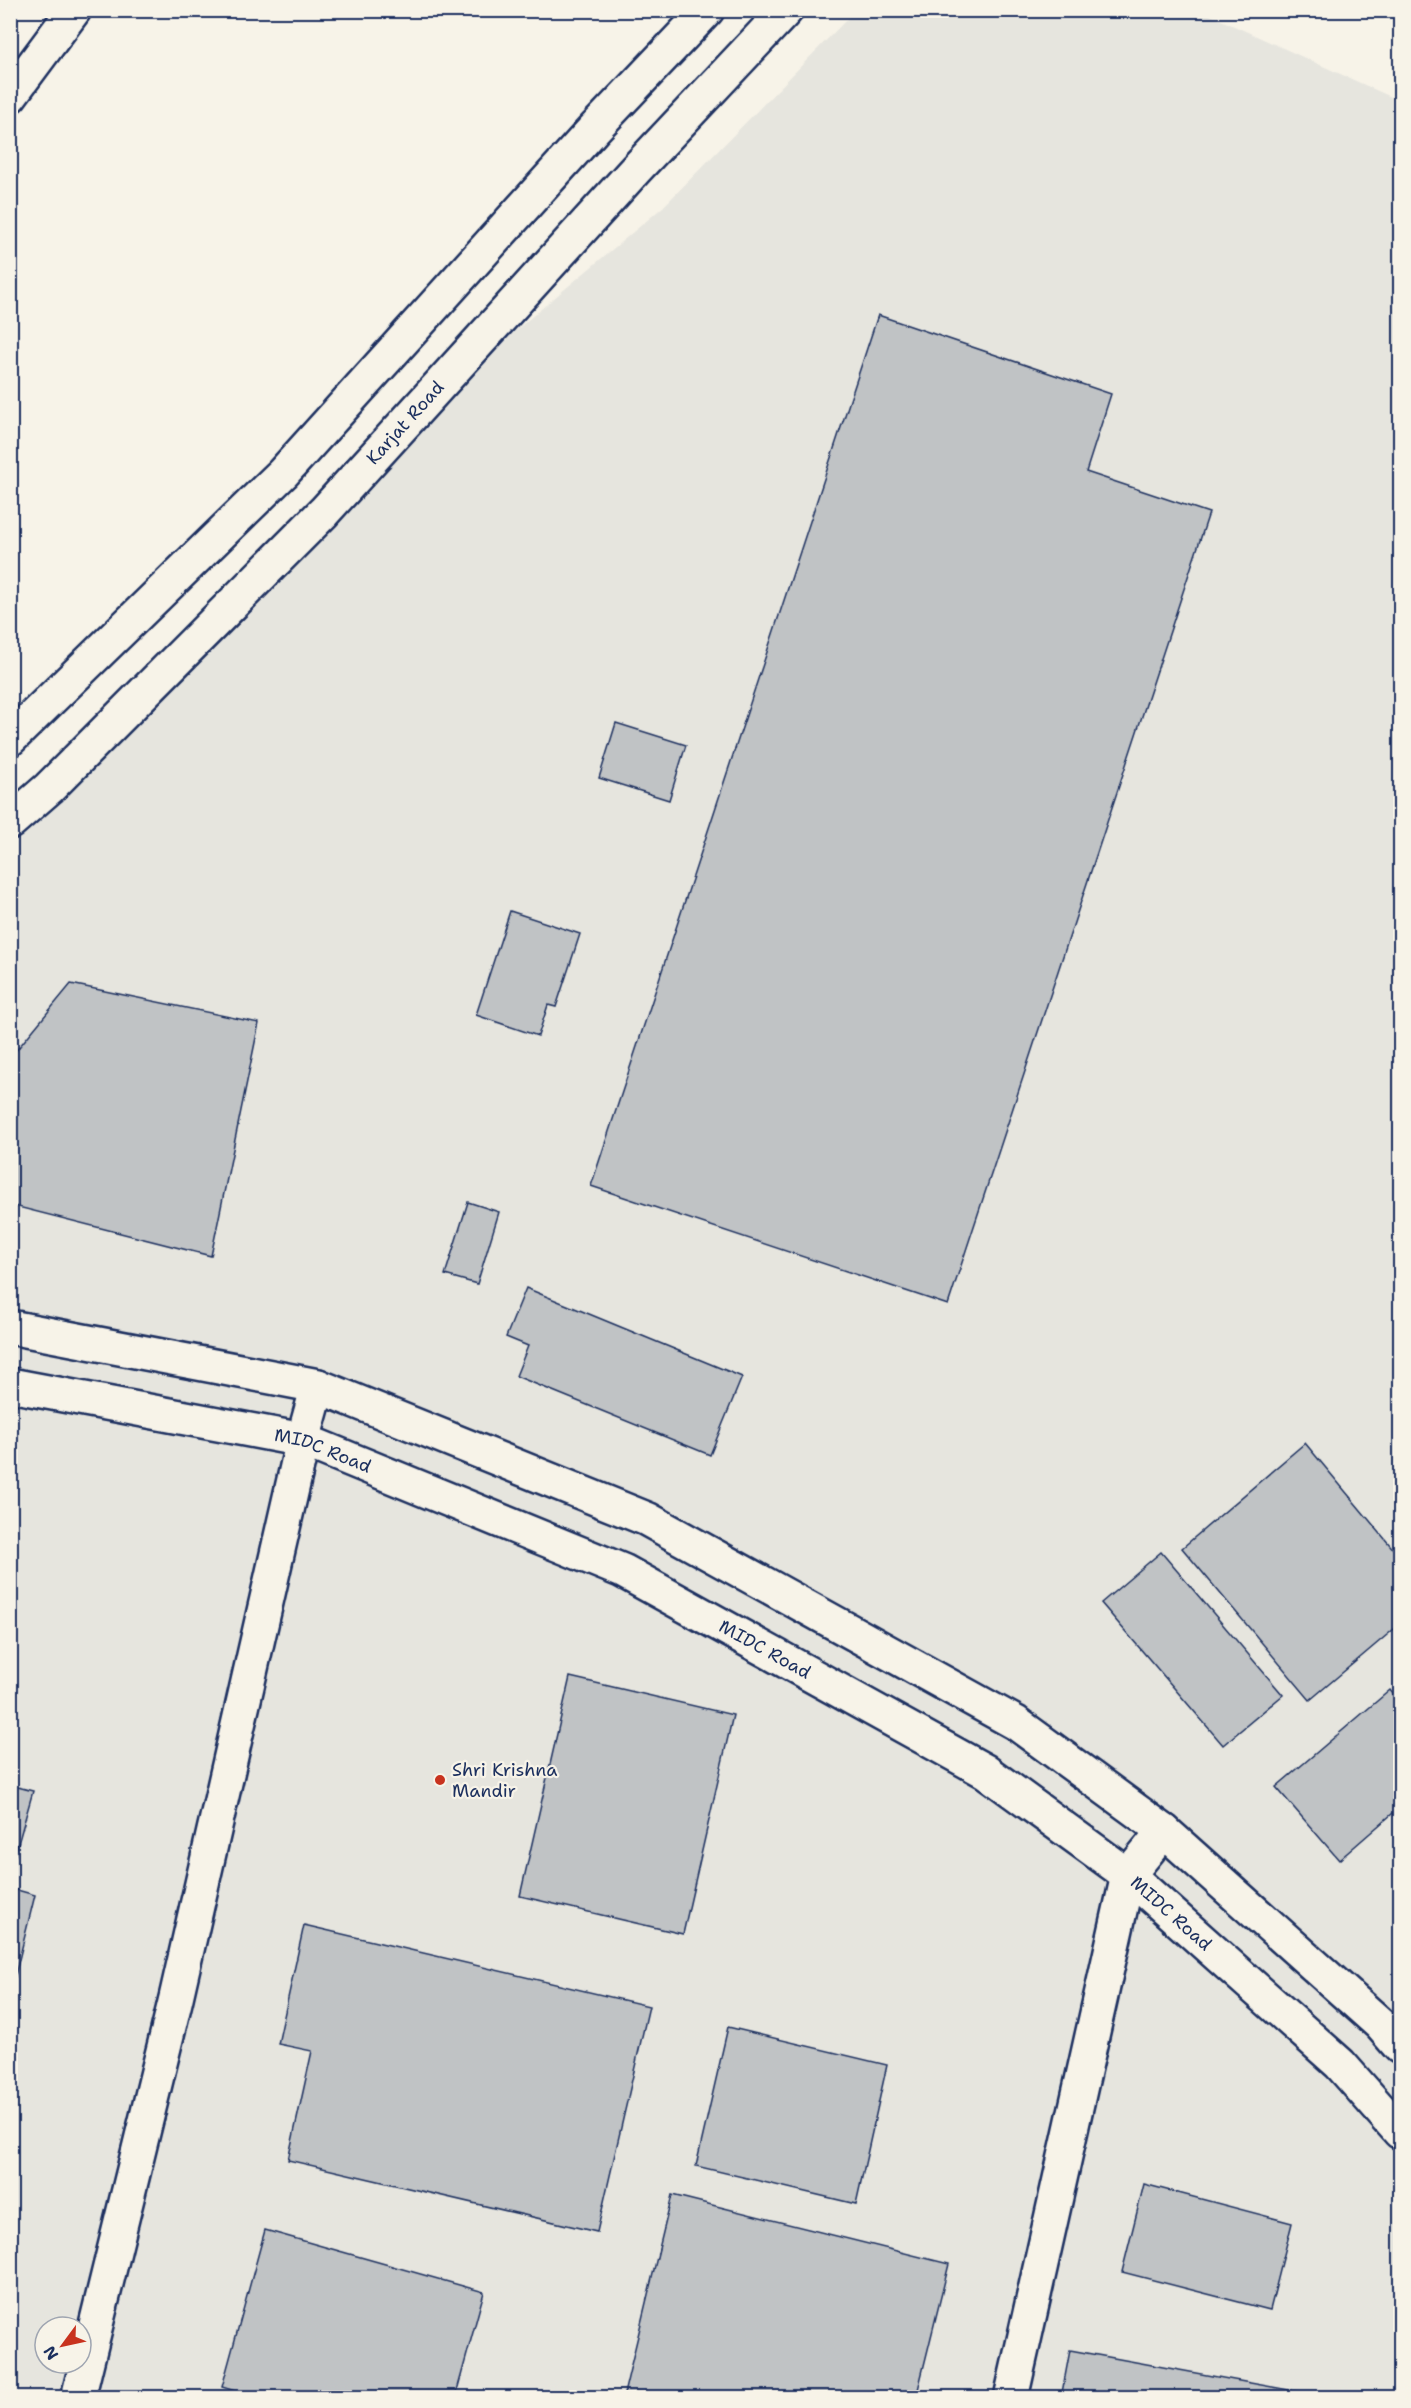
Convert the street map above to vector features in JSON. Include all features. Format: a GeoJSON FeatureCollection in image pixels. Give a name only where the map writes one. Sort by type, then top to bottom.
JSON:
{"type":"FeatureCollection","features":[{"type":"Feature","properties":{"kind":"main road"},"geometry":{"type":"LineString","coordinates":[[10,96],[74,10]]}},
{"type":"Feature","properties":{"kind":"main road"},"geometry":{"type":"LineString","coordinates":[[10,739],[283,473],[594,129],[707,10]]}},
{"type":"Feature","properties":{"kind":"main road","name":"Karjat Road"},"geometry":{"type":"LineString","coordinates":[[10,822],[49,788],[324,512],[636,169],[786,10]]}},
{"type":"Feature","properties":{"kind":"main road"},"geometry":{"type":"LineString","coordinates":[[10,1327],[318,1386],[647,1519],[1016,1723],[1164,1831],[1380,2024],[1401,2047]]}},
{"type":"Feature","properties":{"kind":"main road","name":"MIDC Road"},"geometry":{"type":"LineString","coordinates":[[10,1385],[303,1440],[623,1571],[986,1771],[1128,1875],[1340,2064],[1401,2132]]}},
{"type":"Feature","properties":{"kind":"main road"},"geometry":{"type":"LineString","coordinates":[[78,2397],[176,1998],[303,1440],[318,1386]]}},
{"type":"Feature","properties":{"kind":"main road"},"geometry":{"type":"LineString","coordinates":[[1011,2397],[1128,1875],[1164,1831]]}},
{"type":"Feature","properties":{"kind":"shaded area"},"geometry":{"type":"Polygon","coordinates":[[[855,11],[1201,11],[1400,101],[1400,2397],[11,2397],[10,848],[238,605],[473,366],[663,207],[855,11]]]}},
{"type":"Feature","properties":{"kind":"building"},"geometry":{"type":"Polygon","coordinates":[[[878,315],[1111,394],[1086,472],[1209,513],[948,1305],[591,1186],[878,315]]]}},
{"type":"Feature","properties":{"kind":"building"},"geometry":{"type":"Polygon","coordinates":[[[616,723],[686,745],[669,800],[599,778],[616,723]]]}},
{"type":"Feature","properties":{"kind":"building"},"geometry":{"type":"Polygon","coordinates":[[[510,911],[580,934],[556,1007],[548,1005],[538,1036],[476,1015],[510,911]]]}},
{"type":"Feature","properties":{"kind":"building"},"geometry":{"type":"Polygon","coordinates":[[[71,984],[259,1023],[211,1256],[10,1205],[10,1058],[71,984]]]}},
{"type":"Feature","properties":{"kind":"building"},"geometry":{"type":"Polygon","coordinates":[[[468,1202],[499,1212],[477,1284],[445,1275],[468,1202]]]}},
{"type":"Feature","properties":{"kind":"building"},"geometry":{"type":"Polygon","coordinates":[[[526,1288],[742,1377],[710,1455],[516,1376],[528,1346],[506,1337],[526,1288]]]}},
{"type":"Feature","properties":{"kind":"building"},"geometry":{"type":"Polygon","coordinates":[[[1305,1443],[1400,1557],[1400,1624],[1310,1700],[1182,1548],[1305,1443]]]}},
{"type":"Feature","properties":{"kind":"building"},"geometry":{"type":"Polygon","coordinates":[[[1161,1552],[1283,1695],[1223,1745],[1101,1603],[1161,1552]]]}},
{"type":"Feature","properties":{"kind":"building"},"geometry":{"type":"Polygon","coordinates":[[[570,1677],[733,1715],[683,1934],[520,1896],[570,1677]]]}},
{"type":"Feature","properties":{"kind":"building"},"geometry":{"type":"Polygon","coordinates":[[[1390,1690],[1400,1703],[1400,1807],[1339,1860],[1276,1787],[1390,1690]]]}},
{"type":"Feature","properties":{"kind":"building"},"geometry":{"type":"Polygon","coordinates":[[[10,1785],[33,1791],[10,1872],[10,1785]]]}},
{"type":"Feature","properties":{"kind":"building"},"geometry":{"type":"Polygon","coordinates":[[[10,1888],[35,1895],[11,1992],[10,1992],[10,1888]]]}},
{"type":"Feature","properties":{"kind":"building"},"geometry":{"type":"Polygon","coordinates":[[[304,1925],[649,2006],[597,2232],[288,2160],[312,2051],[278,2044],[304,1925]]]}},
{"type":"Feature","properties":{"kind":"building"},"geometry":{"type":"Polygon","coordinates":[[[728,2027],[887,2065],[856,2204],[696,2166],[728,2027]]]}},
{"type":"Feature","properties":{"kind":"building"},"geometry":{"type":"Polygon","coordinates":[[[1144,2184],[1292,2223],[1270,2310],[1122,2272],[1144,2184]]]}},
{"type":"Feature","properties":{"kind":"building"},"geometry":{"type":"Polygon","coordinates":[[[672,2195],[949,2264],[916,2398],[623,2398],[672,2195]]]}},
{"type":"Feature","properties":{"kind":"building"},"geometry":{"type":"Polygon","coordinates":[[[265,2230],[484,2292],[455,2398],[258,2398],[222,2387],[265,2230]]]}},
{"type":"Feature","properties":{"kind":"building"},"geometry":{"type":"Polygon","coordinates":[[[1070,2350],[1332,2398],[1061,2398],[1070,2350]]]}},
{"type":"Feature","properties":{"kind":"place","name":"Shri Krishna Mandir"},"geometry":{"type":"Point","coordinates":[440,1780]}}]}
